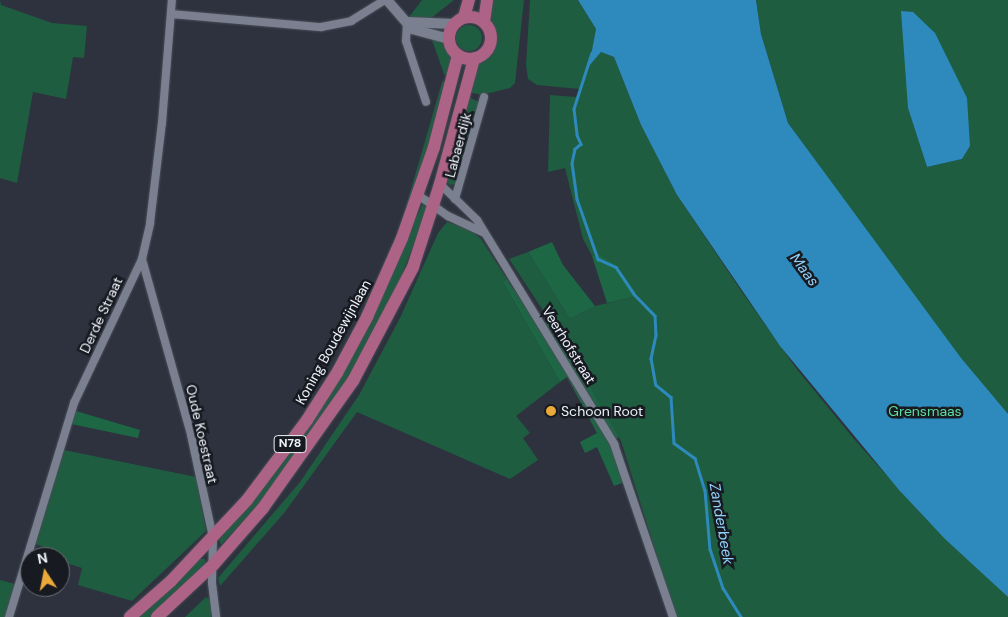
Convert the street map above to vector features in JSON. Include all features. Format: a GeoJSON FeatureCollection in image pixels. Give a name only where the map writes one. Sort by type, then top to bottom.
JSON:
{"type":"FeatureCollection","features":[{"type":"Feature","properties":{"kind":"main road"},"geometry":{"type":"LineString","coordinates":[[469,0],[449,39],[458,55],[474,59],[484,54],[491,44],[490,32],[484,22],[487,0]]}},
{"type":"Feature","properties":{"kind":"main road"},"geometry":{"type":"LineString","coordinates":[[459,21],[484,22]]}},
{"type":"Feature","properties":{"kind":"main road","name":"Koning Boudewijnlaan"},"geometry":{"type":"LineString","coordinates":[[130,617],[213,538],[276,463],[337,373],[387,276],[418,195],[458,55]]}},
{"type":"Feature","properties":{"kind":"main road","name":"N78"},"geometry":{"type":"LineString","coordinates":[[157,617],[214,564],[290,473],[353,381],[413,267],[440,184],[474,59]]}},
{"type":"Feature","properties":{"kind":"street","name":"Derde Straat"},"geometry":{"type":"LineString","coordinates":[[9,617],[74,403],[142,259],[150,223],[172,0]]}},
{"type":"Feature","properties":{"kind":"street"},"geometry":{"type":"LineString","coordinates":[[172,14],[321,27],[351,21],[385,0],[414,30],[449,39]]}},
{"type":"Feature","properties":{"kind":"street"},"geometry":{"type":"LineString","coordinates":[[407,22],[459,21]]}},
{"type":"Feature","properties":{"kind":"street"},"geometry":{"type":"LineString","coordinates":[[407,22],[406,41],[426,102]]}},
{"type":"Feature","properties":{"kind":"street","name":"Labaerdijk"},"geometry":{"type":"LineString","coordinates":[[455,199],[484,97]]}},
{"type":"Feature","properties":{"kind":"street","name":"Veerhofstraat"},"geometry":{"type":"LineString","coordinates":[[440,184],[477,220],[614,444],[673,617]]}},
{"type":"Feature","properties":{"kind":"street"},"geometry":{"type":"LineString","coordinates":[[418,195],[432,207],[484,233]]}},
{"type":"Feature","properties":{"kind":"street","name":"Oude Koestraat"},"geometry":{"type":"LineString","coordinates":[[142,259],[191,435],[213,538],[214,564],[212,582],[216,617]]}},
{"type":"Feature","properties":{"kind":"green space"},"geometry":{"type":"Polygon","coordinates":[[[0,0],[1,5],[52,23],[87,26],[84,58],[73,57],[66,99],[33,92],[17,183],[0,178],[0,0]]]}},
{"type":"Feature","properties":{"kind":"green space"},"geometry":{"type":"Polygon","coordinates":[[[422,0],[454,0],[430,19],[409,17],[422,0]]]}},
{"type":"Feature","properties":{"kind":"green space"},"geometry":{"type":"Polygon","coordinates":[[[489,0],[524,0],[515,83],[510,88],[481,95],[469,92],[479,63],[489,55],[495,43],[489,0]]]}},
{"type":"Feature","properties":{"kind":"green space"},"geometry":{"type":"Polygon","coordinates":[[[530,0],[578,0],[596,29],[590,64],[601,52],[614,57],[641,125],[677,195],[742,292],[796,368],[854,439],[924,517],[1008,597],[1008,617],[676,617],[621,441],[564,342],[509,259],[528,252],[570,319],[595,306],[638,296],[610,261],[598,253],[592,256],[583,239],[565,168],[548,172],[550,95],[576,97],[579,89],[537,85],[528,79],[526,65],[530,0]]]}},
{"type":"Feature","properties":{"kind":"green space"},"geometry":{"type":"Polygon","coordinates":[[[756,0],[1008,0],[1008,492],[702,13],[926,313],[788,123],[761,34],[756,0]],[[908,108],[927,167],[962,159],[970,146],[908,108]]]}},
{"type":"Feature","properties":{"kind":"green space"},"geometry":{"type":"Polygon","coordinates":[[[469,25],[478,29],[482,38],[478,47],[469,51],[460,47],[456,38],[460,29],[469,25]]]}},
{"type":"Feature","properties":{"kind":"green space"},"geometry":{"type":"Polygon","coordinates":[[[431,37],[442,42],[450,55],[449,77],[444,74],[431,37]]]}},
{"type":"Feature","properties":{"kind":"green space"},"geometry":{"type":"Polygon","coordinates":[[[446,80],[430,141],[401,224],[442,82],[446,80]]]}},
{"type":"Feature","properties":{"kind":"green space"},"geometry":{"type":"Polygon","coordinates":[[[467,96],[479,102],[456,184],[450,185],[447,182],[467,96]]]}},
{"type":"Feature","properties":{"kind":"green space"},"geometry":{"type":"Polygon","coordinates":[[[423,204],[427,209],[401,277],[349,378],[277,483],[221,545],[219,540],[300,439],[423,204]]]}},
{"type":"Feature","properties":{"kind":"green space"},"geometry":{"type":"Polygon","coordinates":[[[447,222],[470,230],[481,239],[507,279],[503,282],[560,382],[516,416],[530,433],[523,438],[538,460],[510,479],[357,412],[285,512],[220,586],[218,578],[300,482],[359,395],[400,318],[438,233],[447,222]]]}},
{"type":"Feature","properties":{"kind":"green space"},"geometry":{"type":"Polygon","coordinates":[[[552,242],[563,265],[595,306],[570,319],[528,252],[552,242]]]}},
{"type":"Feature","properties":{"kind":"green space"},"geometry":{"type":"Polygon","coordinates":[[[598,253],[616,265],[638,296],[607,303],[592,256],[598,253]]]}},
{"type":"Feature","properties":{"kind":"green space"},"geometry":{"type":"Polygon","coordinates":[[[507,279],[538,326],[550,319],[564,342],[619,437],[609,443],[625,482],[614,486],[597,447],[585,453],[580,442],[597,433],[567,377],[560,382],[503,282],[507,279]]]}},
{"type":"Feature","properties":{"kind":"green space"},"geometry":{"type":"Polygon","coordinates":[[[76,411],[140,430],[138,438],[71,424],[76,411]]]}},
{"type":"Feature","properties":{"kind":"green space"},"geometry":{"type":"Polygon","coordinates":[[[64,450],[196,477],[206,531],[132,601],[78,585],[82,568],[70,564],[70,547],[44,547],[35,544],[64,450]]]}},
{"type":"Feature","properties":{"kind":"green space"},"geometry":{"type":"Polygon","coordinates":[[[200,559],[205,559],[206,564],[178,592],[151,617],[138,617],[200,559]]]}},
{"type":"Feature","properties":{"kind":"green space"},"geometry":{"type":"Polygon","coordinates":[[[0,580],[15,584],[6,617],[0,617],[0,580]]]}},
{"type":"Feature","properties":{"kind":"green space"},"geometry":{"type":"Polygon","coordinates":[[[206,597],[211,600],[211,617],[185,617],[206,597]]]}},
{"type":"Feature","properties":{"kind":"water","name":"Grensmaas"},"geometry":{"type":"Polygon","coordinates":[[[578,0],[756,0],[761,34],[788,123],[961,358],[1008,414],[1008,597],[945,539],[899,490],[780,346],[677,195],[641,125],[614,57],[601,52],[589,66],[596,29],[578,0]]]}},
{"type":"Feature","properties":{"kind":"water"},"geometry":{"type":"Polygon","coordinates":[[[901,11],[913,12],[935,33],[967,98],[970,146],[962,159],[927,167],[908,108],[901,11]]]}},
{"type":"Feature","properties":{"kind":"waterway","name":"Zanderbeek"},"geometry":{"type":"LineString","coordinates":[[592,53],[574,109],[577,135],[581,144],[575,149],[572,163],[577,199],[598,259],[616,267],[634,294],[655,316],[656,335],[651,358],[656,385],[671,397],[674,443],[695,458],[705,490],[710,549],[723,588],[741,617]]}},
{"type":"Feature","properties":{"kind":"place","name":"Schoon Root"},"geometry":{"type":"Point","coordinates":[551,411]}},
{"type":"Feature","properties":{"kind":"water label","name":"Maas"},"geometry":{"type":"Point","coordinates":[804,270]}}]}
